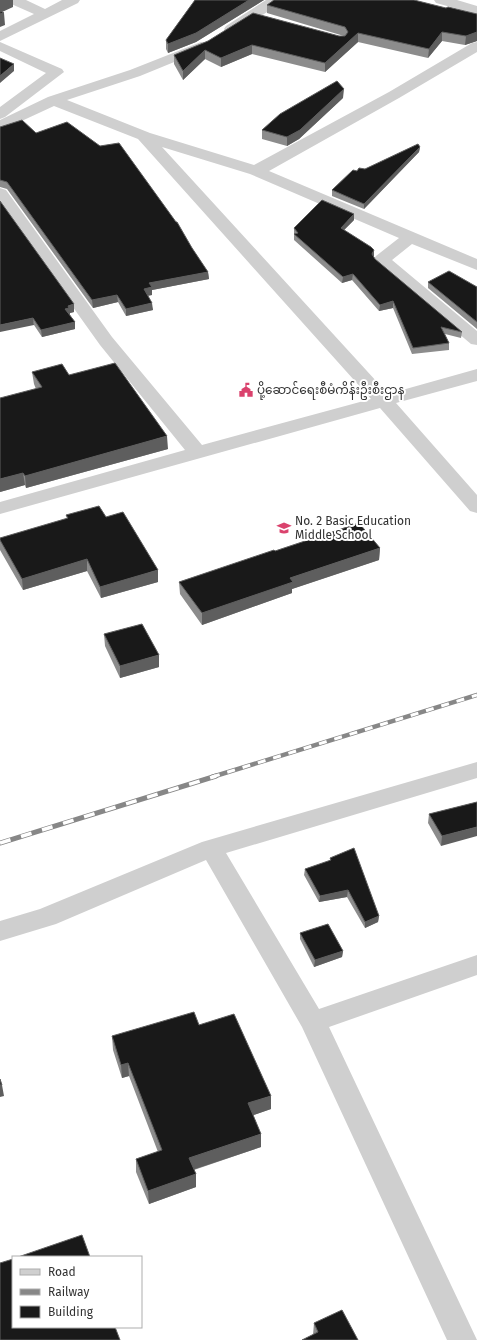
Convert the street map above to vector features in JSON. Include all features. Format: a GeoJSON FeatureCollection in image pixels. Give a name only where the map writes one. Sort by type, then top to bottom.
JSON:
{"type":"FeatureCollection","features":[{"type":"Feature","properties":{"kind":"street"},"geometry":{"type":"LineString","coordinates":[[14,0],[46,14]]}},
{"type":"Feature","properties":{"kind":"street"},"geometry":{"type":"LineString","coordinates":[[0,37],[73,0]]}},
{"type":"Feature","properties":{"kind":"street"},"geometry":{"type":"LineString","coordinates":[[0,126],[53,100],[135,73],[202,46],[253,16],[276,0]]}},
{"type":"Feature","properties":{"kind":"street"},"geometry":{"type":"LineString","coordinates":[[441,0],[477,10]]}},
{"type":"Feature","properties":{"kind":"street"},"geometry":{"type":"LineString","coordinates":[[253,16],[267,20]]}},
{"type":"Feature","properties":{"kind":"street"},"geometry":{"type":"LineString","coordinates":[[0,46],[58,72],[0,114]]}},
{"type":"Feature","properties":{"kind":"street"},"geometry":{"type":"LineString","coordinates":[[256,171],[394,95],[477,46]]}},
{"type":"Feature","properties":{"kind":"street"},"geometry":{"type":"LineString","coordinates":[[53,100],[144,136],[256,171],[477,265]]}},
{"type":"Feature","properties":{"kind":"street"},"geometry":{"type":"LineString","coordinates":[[144,136],[383,400],[477,507]]}},
{"type":"Feature","properties":{"kind":"street"},"geometry":{"type":"LineString","coordinates":[[0,193],[106,341],[198,453]]}},
{"type":"Feature","properties":{"kind":"street"},"geometry":{"type":"LineString","coordinates":[[410,237],[382,260],[477,340]]}},
{"type":"Feature","properties":{"kind":"street"},"geometry":{"type":"LineString","coordinates":[[0,508],[477,375]]}},
{"type":"Feature","properties":{"kind":"street"},"geometry":{"type":"LineString","coordinates":[[0,931],[48,917],[211,848],[477,770]]}},
{"type":"Feature","properties":{"kind":"street"},"geometry":{"type":"LineString","coordinates":[[211,848],[313,1022],[462,1340]]}},
{"type":"Feature","properties":{"kind":"street"},"geometry":{"type":"LineString","coordinates":[[313,1022],[477,965]]}},
{"type":"Feature","properties":{"kind":"building"},"geometry":{"type":"Polygon","coordinates":[[[195,0],[249,0],[196,33],[168,44],[166,40],[195,0]]]}},
{"type":"Feature","properties":{"kind":"building"},"geometry":{"type":"Polygon","coordinates":[[[274,0],[414,0],[477,14],[477,32],[466,36],[442,32],[429,49],[358,33],[325,63],[252,45],[221,58],[205,50],[183,71],[174,55],[208,41],[253,13],[339,36],[345,36],[348,32],[345,27],[267,5],[274,0]]]}},
{"type":"Feature","properties":{"kind":"building"},"geometry":{"type":"Polygon","coordinates":[[[0,58],[14,64],[0,76],[0,58]]]}},
{"type":"Feature","properties":{"kind":"building"},"geometry":{"type":"Polygon","coordinates":[[[337,81],[344,89],[300,130],[287,137],[262,130],[280,114],[337,81]]]}},
{"type":"Feature","properties":{"kind":"building"},"geometry":{"type":"Polygon","coordinates":[[[22,120],[36,133],[67,122],[100,146],[119,143],[177,222],[208,272],[149,283],[152,287],[144,289],[152,303],[126,309],[117,295],[92,300],[7,182],[0,180],[0,127],[22,120]]]}},
{"type":"Feature","properties":{"kind":"building"},"geometry":{"type":"Polygon","coordinates":[[[418,144],[420,147],[364,204],[332,190],[353,170],[357,171],[359,168],[365,169],[418,144]]]}},
{"type":"Feature","properties":{"kind":"building"},"geometry":{"type":"Polygon","coordinates":[[[322,200],[354,214],[341,228],[371,247],[374,250],[372,254],[375,259],[462,332],[441,327],[449,343],[413,348],[393,301],[380,305],[353,274],[343,277],[294,234],[298,233],[294,228],[322,200]]]}},
{"type":"Feature","properties":{"kind":"building"},"geometry":{"type":"Polygon","coordinates":[[[0,201],[74,304],[65,309],[75,322],[41,330],[33,318],[0,325],[0,201]]]}},
{"type":"Feature","properties":{"kind":"building"},"geometry":{"type":"Polygon","coordinates":[[[449,271],[477,287],[477,322],[428,282],[449,271]]]}},
{"type":"Feature","properties":{"kind":"building"},"geometry":{"type":"Polygon","coordinates":[[[115,363],[167,436],[25,476],[23,473],[0,479],[0,398],[42,387],[32,372],[62,364],[69,375],[115,363]]]}},
{"type":"Feature","properties":{"kind":"building"},"geometry":{"type":"Polygon","coordinates":[[[99,506],[106,517],[123,512],[158,570],[100,587],[87,559],[22,579],[0,538],[68,518],[66,515],[99,506]]]}},
{"type":"Feature","properties":{"kind":"building"},"geometry":{"type":"Polygon","coordinates":[[[359,523],[380,548],[290,578],[293,582],[202,613],[179,582],[274,550],[275,551],[359,523]]]}},
{"type":"Feature","properties":{"kind":"building"},"geometry":{"type":"Polygon","coordinates":[[[142,624],[159,655],[120,666],[104,634],[142,624]]]}},
{"type":"Feature","properties":{"kind":"building"},"geometry":{"type":"Polygon","coordinates":[[[477,802],[477,827],[442,836],[429,814],[477,802]]]}},
{"type":"Feature","properties":{"kind":"building"},"geometry":{"type":"Polygon","coordinates":[[[354,848],[379,916],[365,922],[348,890],[320,896],[305,869],[331,860],[330,858],[354,848]]]}},
{"type":"Feature","properties":{"kind":"building"},"geometry":{"type":"Polygon","coordinates":[[[328,924],[343,951],[315,960],[300,933],[328,924]]]}},
{"type":"Feature","properties":{"kind":"building"},"geometry":{"type":"Polygon","coordinates":[[[194,1012],[199,1025],[234,1014],[271,1096],[248,1103],[261,1134],[189,1158],[196,1174],[148,1191],[136,1159],[162,1150],[128,1063],[121,1065],[112,1036],[194,1012]]]}},
{"type":"Feature","properties":{"kind":"building"},"geometry":{"type":"Polygon","coordinates":[[[82,1235],[90,1256],[21,1256],[82,1235]]]}},
{"type":"Feature","properties":{"kind":"building"},"geometry":{"type":"Polygon","coordinates":[[[12,1259],[12,1328],[115,1328],[120,1340],[0,1340],[0,1263],[12,1259]]]}},
{"type":"Feature","properties":{"kind":"building"},"geometry":{"type":"Polygon","coordinates":[[[342,1310],[358,1340],[302,1340],[318,1332],[314,1323],[342,1310]]]}},
{"type":"Feature","properties":{"kind":"railway"},"geometry":{"type":"LineString","coordinates":[[212,777],[477,695]]}},
{"type":"Feature","properties":{"kind":"railway"},"geometry":{"type":"LineString","coordinates":[[0,843],[216,776]]}},
{"type":"Feature","properties":{"kind":"place","name":"ပို့ဆောင်ရေးစီမံကိန်းဦးစီးဌာန"},"geometry":{"type":"Point","coordinates":[246,390]}},
{"type":"Feature","properties":{"kind":"place","name":"No. 2 Basic Education Middle School"},"geometry":{"type":"Point","coordinates":[284,528]}}]}
